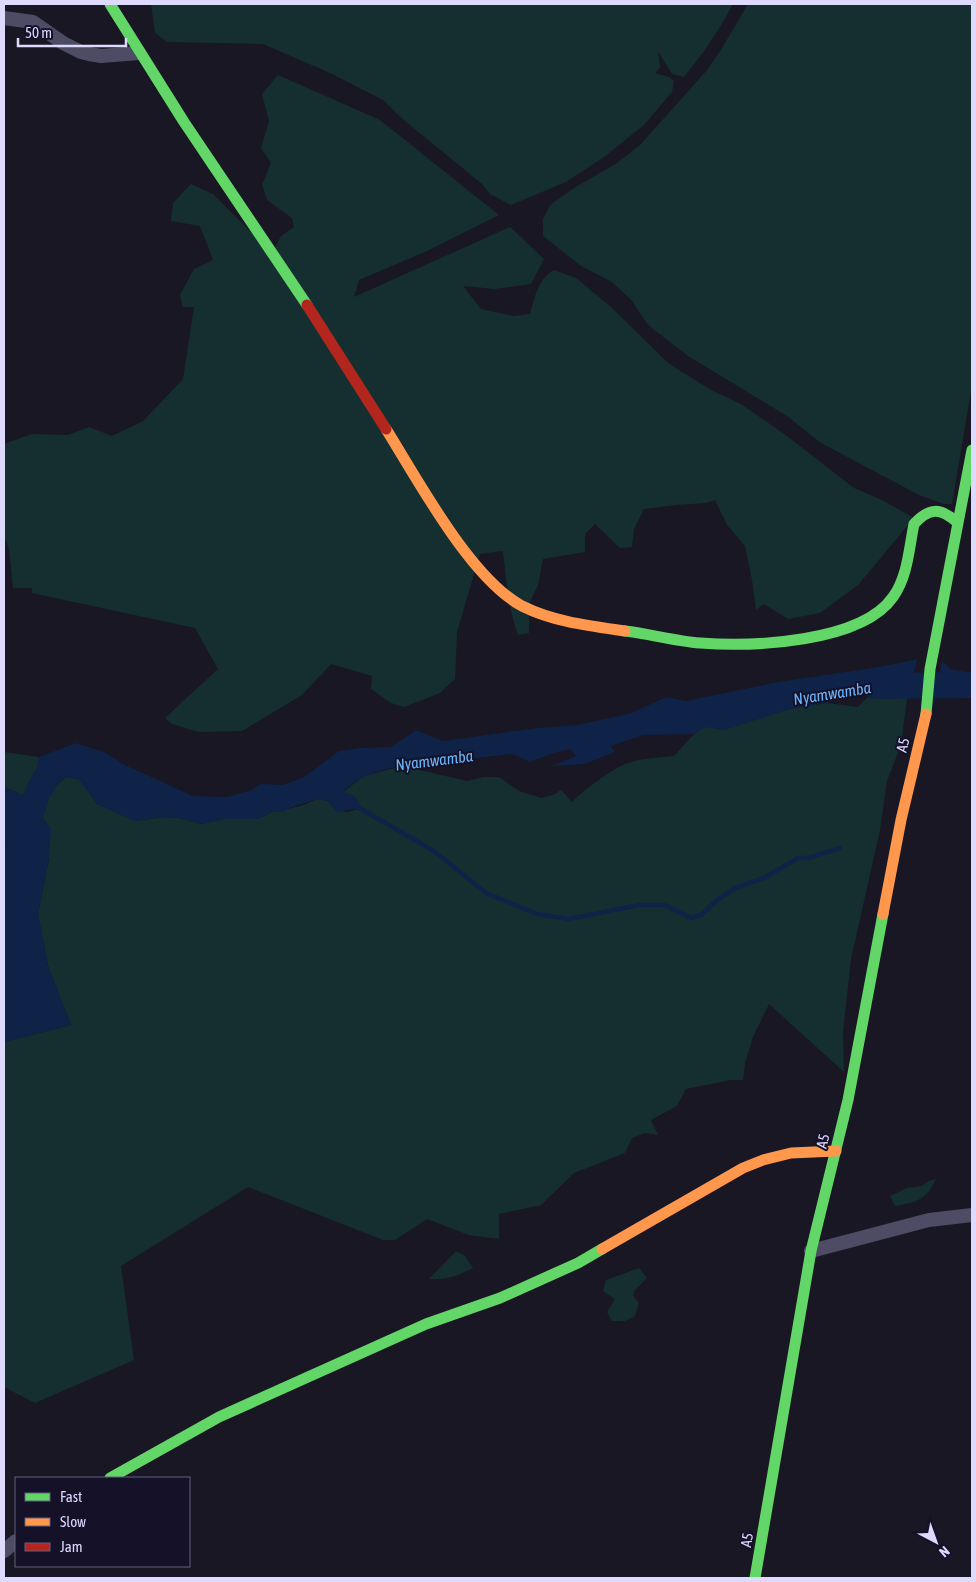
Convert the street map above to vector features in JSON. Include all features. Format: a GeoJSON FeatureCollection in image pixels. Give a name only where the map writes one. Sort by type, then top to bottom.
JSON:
{"type":"FeatureCollection","features":[{"type":"Feature","properties":{"kind":"main road"},"geometry":{"type":"LineString","coordinates":[[110,4],[139,53],[311,311],[437,512],[460,545],[492,584],[525,608],[578,623],[675,640],[714,644],[763,643],[803,639],[846,629],[870,616],[888,602],[897,592],[902,582],[914,524],[920,517],[928,512],[946,512],[957,522]]}},
{"type":"Feature","properties":{"kind":"main road","name":"A5"},"geometry":{"type":"LineString","coordinates":[[755,1578],[812,1251],[848,1100],[899,829],[926,713],[930,669],[972,450]]}},
{"type":"Feature","properties":{"kind":"main road"},"geometry":{"type":"LineString","coordinates":[[112,1477],[219,1417],[426,1324],[500,1298],[578,1264],[743,1168],[763,1160],[791,1153],[836,1151]]}},
{"type":"Feature","properties":{"kind":"street"},"geometry":{"type":"LineString","coordinates":[[4,18],[33,22],[81,52],[102,56],[139,53]]}},
{"type":"Feature","properties":{"kind":"street"},"geometry":{"type":"LineString","coordinates":[[812,1251],[929,1220],[972,1215]]}},
{"type":"Feature","properties":{"kind":"street"},"geometry":{"type":"LineString","coordinates":[[4,1551],[15,1542]]}},
{"type":"Feature","properties":{"kind":"green space"},"geometry":{"type":"Polygon","coordinates":[[[151,4],[733,4],[698,60],[684,77],[672,74],[658,51],[660,68],[655,73],[669,77],[674,81],[672,92],[644,125],[604,157],[566,182],[511,205],[490,194],[482,184],[399,116],[383,100],[328,72],[263,44],[167,42],[155,33],[151,4]]]}},
{"type":"Feature","properties":{"kind":"green space"},"geometry":{"type":"Polygon","coordinates":[[[748,4],[972,4],[972,385],[952,504],[944,504],[919,495],[821,443],[787,416],[688,356],[648,325],[632,301],[612,282],[581,266],[543,236],[543,219],[550,205],[574,188],[617,163],[640,145],[708,69],[748,4]]]}},
{"type":"Feature","properties":{"kind":"green space"},"geometry":{"type":"Polygon","coordinates":[[[278,75],[380,120],[499,215],[427,251],[359,280],[354,297],[510,227],[544,259],[531,284],[495,289],[463,286],[481,309],[514,316],[530,314],[541,283],[554,270],[576,278],[611,307],[668,363],[711,390],[741,404],[787,436],[854,488],[880,499],[914,518],[858,585],[820,613],[788,619],[764,604],[756,610],[745,546],[727,525],[715,500],[706,503],[644,509],[634,529],[632,547],[620,548],[595,524],[585,534],[585,552],[543,559],[538,585],[529,604],[529,633],[518,635],[508,593],[503,551],[480,554],[457,632],[455,679],[440,693],[404,707],[391,703],[371,689],[372,676],[331,664],[302,695],[242,731],[199,732],[172,724],[165,718],[218,669],[195,628],[32,593],[32,588],[13,588],[9,549],[4,536],[4,444],[32,434],[68,435],[89,427],[112,436],[143,421],[183,379],[194,307],[183,307],[180,295],[194,269],[213,260],[200,226],[171,221],[173,203],[191,184],[213,194],[272,253],[281,236],[294,227],[292,218],[267,200],[262,185],[271,163],[261,148],[269,121],[262,94],[278,75]]]}},
{"type":"Feature","properties":{"kind":"green space"},"geometry":{"type":"Polygon","coordinates":[[[894,689],[907,698],[901,745],[887,781],[880,830],[851,959],[843,1032],[844,1072],[769,1004],[753,1037],[745,1063],[743,1080],[731,1080],[686,1089],[677,1106],[651,1120],[658,1135],[645,1133],[632,1138],[625,1153],[574,1173],[541,1205],[499,1214],[499,1239],[469,1235],[427,1219],[395,1240],[383,1240],[248,1187],[121,1266],[134,1360],[35,1403],[4,1387],[4,1042],[71,1025],[48,966],[38,914],[49,858],[29,798],[4,787],[4,752],[39,757],[37,771],[45,774],[33,797],[56,786],[66,777],[79,779],[97,804],[136,821],[162,817],[179,818],[201,824],[224,819],[258,819],[272,812],[301,806],[317,799],[328,801],[336,810],[348,812],[361,808],[343,792],[364,776],[402,766],[467,781],[484,777],[499,777],[519,791],[541,798],[553,795],[561,790],[572,802],[596,782],[623,765],[642,760],[674,756],[694,734],[706,726],[723,730],[789,709],[827,703],[858,707],[870,695],[894,689]]]}},
{"type":"Feature","properties":{"kind":"green space"},"geometry":{"type":"Polygon","coordinates":[[[936,1179],[925,1196],[909,1203],[895,1206],[890,1196],[907,1188],[922,1186],[936,1179]]]}},
{"type":"Feature","properties":{"kind":"green space"},"geometry":{"type":"Polygon","coordinates":[[[456,1251],[464,1255],[473,1268],[452,1277],[429,1279],[456,1251]]]}},
{"type":"Feature","properties":{"kind":"green space"},"geometry":{"type":"Polygon","coordinates":[[[639,1268],[647,1278],[634,1291],[633,1296],[639,1303],[635,1316],[625,1321],[612,1321],[607,1312],[615,1299],[603,1291],[606,1280],[639,1268]]]}},
{"type":"Feature","properties":{"kind":"water"},"geometry":{"type":"Polygon","coordinates":[[[917,659],[911,687],[870,695],[849,694],[827,703],[794,708],[723,730],[706,727],[694,734],[643,735],[611,746],[615,752],[585,764],[552,766],[576,756],[570,749],[530,762],[512,754],[457,760],[419,760],[411,768],[394,768],[375,772],[349,786],[343,792],[356,797],[361,808],[337,812],[328,801],[317,799],[286,809],[285,812],[272,812],[258,819],[224,819],[201,824],[179,818],[162,817],[135,821],[97,804],[79,779],[66,777],[56,786],[33,798],[45,775],[37,771],[39,757],[76,743],[104,752],[125,765],[193,796],[226,797],[249,791],[261,784],[283,785],[304,777],[339,751],[391,747],[416,730],[443,741],[538,728],[577,725],[632,713],[666,697],[686,701],[778,682],[885,666],[917,659]]]}},
{"type":"Feature","properties":{"kind":"water"},"geometry":{"type":"Polygon","coordinates":[[[942,661],[951,669],[972,673],[972,687],[951,690],[934,702],[942,661]]]}},
{"type":"Feature","properties":{"kind":"water"},"geometry":{"type":"Polygon","coordinates":[[[4,787],[29,798],[51,829],[49,858],[38,914],[48,966],[71,1025],[4,1042],[4,787]]]}},
{"type":"Feature","properties":{"kind":"waterway","name":"Nyamwamba"},"geometry":{"type":"LineString","coordinates":[[876,686],[972,685]]}},
{"type":"Feature","properties":{"kind":"waterway","name":"Nyamwamba"},"geometry":{"type":"LineString","coordinates":[[4,894],[37,794],[52,767],[56,767]]}},
{"type":"Feature","properties":{"kind":"waterway"},"geometry":{"type":"LineString","coordinates":[[356,806],[434,851],[486,893],[537,914],[569,919],[639,905],[665,905],[691,918],[701,915],[716,901],[735,888],[764,878],[798,858],[808,858],[840,848]]}},
{"type":"Feature","properties":{"kind":"traffic: fast"},"geometry":{"type":"LineString","coordinates":[[110,4],[184,122],[307,305]]}},
{"type":"Feature","properties":{"kind":"traffic: fast"},"geometry":{"type":"LineString","coordinates":[[926,714],[930,669],[972,450]]}},
{"type":"Feature","properties":{"kind":"traffic: fast"},"geometry":{"type":"LineString","coordinates":[[625,631],[691,642],[722,644],[775,642],[804,639],[831,633],[857,624],[878,612],[893,597],[905,571],[914,524],[920,518],[935,511],[945,514],[957,522]]}},
{"type":"Feature","properties":{"kind":"traffic: fast"},"geometry":{"type":"LineString","coordinates":[[755,1578],[811,1251],[848,1100],[883,914]]}},
{"type":"Feature","properties":{"kind":"traffic: fast"},"geometry":{"type":"LineString","coordinates":[[112,1477],[219,1417],[426,1324],[500,1298],[578,1263],[602,1249]]}},
{"type":"Feature","properties":{"kind":"traffic: slow"},"geometry":{"type":"LineString","coordinates":[[386,429],[446,526],[483,574],[503,592],[522,606],[547,616],[572,623],[625,631]]}},
{"type":"Feature","properties":{"kind":"traffic: slow"},"geometry":{"type":"LineString","coordinates":[[883,914],[901,820],[926,714]]}},
{"type":"Feature","properties":{"kind":"traffic: slow"},"geometry":{"type":"LineString","coordinates":[[602,1249],[743,1168],[763,1160],[791,1153],[836,1151]]}},
{"type":"Feature","properties":{"kind":"traffic: jam"},"geometry":{"type":"LineString","coordinates":[[307,305],[386,429]]}}]}
